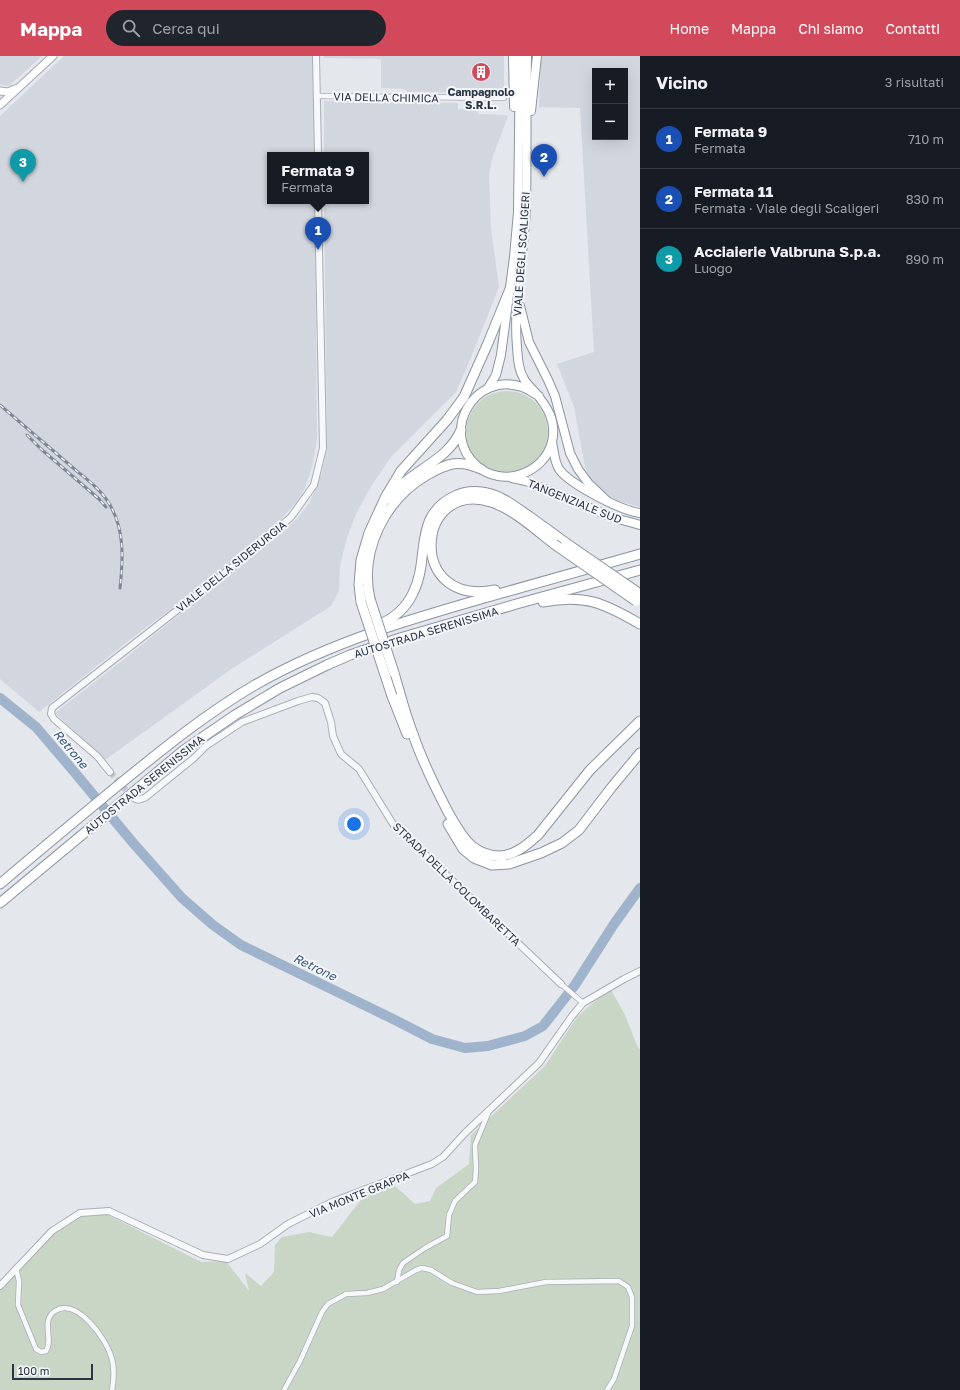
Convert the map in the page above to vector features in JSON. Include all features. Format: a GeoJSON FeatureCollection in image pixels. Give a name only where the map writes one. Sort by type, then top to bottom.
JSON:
{"type":"FeatureCollection","features":[{"type":"Feature","properties":{"kind":"highway"},"geometry":{"type":"LineString","coordinates":[[513,56],[513,96],[518,180]]}},
{"type":"Feature","properties":{"kind":"highway","name":"VIALE DEGLI SCALIGERI"},"geometry":{"type":"LineString","coordinates":[[520,56],[518,212],[514,257],[514,289],[519,369],[524,380],[539,396],[548,408],[552,419],[554,435],[545,458],[540,464],[523,474],[502,477],[488,473],[476,465],[466,452],[462,440],[462,422],[469,404],[480,393],[488,388],[507,384],[516,385],[527,389],[539,396]]}},
{"type":"Feature","properties":{"kind":"highway","name":"VIALE DEGLI SCALIGERI"},"geometry":{"type":"LineString","coordinates":[[488,388],[496,375],[522,255],[526,207],[527,56]]}},
{"type":"Feature","properties":{"kind":"highway"},"geometry":{"type":"LineString","coordinates":[[526,162],[536,56]]}},
{"type":"Feature","properties":{"kind":"highway"},"geometry":{"type":"LineString","coordinates":[[514,289],[529,342],[555,396],[570,453],[578,469],[589,484],[607,501]]}},
{"type":"Feature","properties":{"kind":"highway"},"geometry":{"type":"LineString","coordinates":[[514,289],[464,397],[447,420],[401,471],[386,496],[367,537],[361,560],[359,585],[394,673],[413,734],[437,789],[448,812],[467,841],[478,850],[492,855],[504,855],[515,852],[528,844],[538,835],[590,770],[640,721]]}},
{"type":"Feature","properties":{"kind":"highway"},"geometry":{"type":"LineString","coordinates":[[374,520],[392,494],[410,477],[450,449],[461,430]]}},
{"type":"Feature","properties":{"kind":"highway","name":"TANGENZIALE SUD"},"geometry":{"type":"LineString","coordinates":[[552,442],[554,456],[559,468],[566,477],[621,508],[640,513]]}},
{"type":"Feature","properties":{"kind":"highway"},"geometry":{"type":"LineString","coordinates":[[481,469],[468,464],[448,464],[414,484],[395,502],[383,519],[372,546],[368,562],[365,601],[392,696],[421,768],[447,823],[463,849],[474,858],[492,865],[509,864],[541,853],[562,843],[580,830],[611,788],[640,753]]}},
{"type":"Feature","properties":{"kind":"highway","name":"TANGENZIALE SUD"},"geometry":{"type":"LineString","coordinates":[[509,477],[526,481],[622,520],[640,525]]}},
{"type":"Feature","properties":{"kind":"highway"},"geometry":{"type":"LineString","coordinates":[[255,685],[273,672],[303,656],[335,641],[386,621],[401,610],[410,598],[417,583],[424,538],[429,522],[438,509],[453,497],[465,493],[475,492],[495,495],[512,504],[566,542],[639,600]]}},
{"type":"Feature","properties":{"kind":"highway"},"geometry":{"type":"LineString","coordinates":[[639,600],[554,544],[500,505],[484,500],[477,499],[462,501],[450,507],[444,512],[436,523],[431,540],[435,562],[442,575],[454,587],[467,592],[500,589],[576,568],[640,554]]}},
{"type":"Feature","properties":{"kind":"highway","name":"AUTOSTRADA SERENISSIMA"},"geometry":{"type":"LineString","coordinates":[[0,884],[165,747],[192,726],[255,685],[345,642],[402,622],[640,554]]}},
{"type":"Feature","properties":{"kind":"highway","name":"AUTOSTRADA SERENISSIMA"},"geometry":{"type":"LineString","coordinates":[[0,903],[202,736],[280,688],[326,665],[358,652],[411,634],[640,570]]}},
{"type":"Feature","properties":{"kind":"highway"},"geometry":{"type":"LineString","coordinates":[[411,634],[470,622],[543,602],[568,598],[600,604],[619,612],[640,624]]}},
{"type":"Feature","properties":{"kind":"main road"},"geometry":{"type":"LineString","coordinates":[[0,105],[54,56]]}},
{"type":"Feature","properties":{"kind":"main road"},"geometry":{"type":"LineString","coordinates":[[0,91],[8,92],[19,88]]}},
{"type":"Feature","properties":{"kind":"street"},"geometry":{"type":"LineString","coordinates":[[316,56],[318,152]]}},
{"type":"Feature","properties":{"kind":"street","name":"VIA DELLA CHIMICA"},"geometry":{"type":"LineString","coordinates":[[317,96],[504,98]]}},
{"type":"Feature","properties":{"kind":"street","name":"VIALE DELLA SIDERURGIA"},"geometry":{"type":"LineString","coordinates":[[110,772],[97,756],[54,719],[51,714],[52,708],[240,561],[291,517],[314,485],[323,448],[318,204]]}},
{"type":"Feature","properties":{"kind":"street","name":"STRADA DELLA COLOMBARETTA"},"geometry":{"type":"LineString","coordinates":[[132,797],[135,800],[141,800],[146,797],[194,758],[206,746],[242,722],[298,701],[312,697],[318,698],[325,703],[331,722],[333,736],[341,754],[359,769],[393,824],[561,984]]}},
{"type":"Feature","properties":{"kind":"street","name":"VIA MONTE GRAPPA"},"geometry":{"type":"LineString","coordinates":[[0,1286],[52,1231],[80,1214],[109,1211],[204,1255],[228,1259],[260,1244],[288,1224],[332,1202],[432,1164],[443,1157],[538,1063],[572,1016],[584,1003],[640,971]]}},
{"type":"Feature","properties":{"kind":"street"},"geometry":{"type":"LineString","coordinates":[[561,984],[584,1003]]}},
{"type":"Feature","properties":{"kind":"street"},"geometry":{"type":"LineString","coordinates":[[396,1282],[399,1270],[403,1263],[425,1248],[447,1236],[448,1215],[455,1201],[475,1182],[475,1145],[491,1108]]}},
{"type":"Feature","properties":{"kind":"street"},"geometry":{"type":"LineString","coordinates":[[16,1268],[19,1281],[18,1305],[36,1349],[41,1352],[46,1351],[48,1348],[47,1327],[49,1318],[55,1311],[72,1309],[93,1326],[104,1340],[111,1356],[114,1368],[112,1390]]}},
{"type":"Feature","properties":{"kind":"street"},"geometry":{"type":"LineString","coordinates":[[284,1390],[300,1361],[322,1312],[328,1304],[346,1294],[368,1293],[383,1289],[422,1268],[431,1270],[452,1283],[477,1292],[498,1291],[546,1282],[619,1280],[628,1287],[632,1297],[632,1326],[614,1379],[607,1390]]}},
{"type":"Feature","properties":{"kind":"shaded area"},"geometry":{"type":"Polygon","coordinates":[[[0,56],[42,56],[10,85],[5,86],[0,84],[0,56]]]}},
{"type":"Feature","properties":{"kind":"shaded area"},"geometry":{"type":"Polygon","coordinates":[[[64,56],[315,56],[315,152],[267,152],[267,204],[315,204],[317,440],[312,467],[304,490],[298,500],[277,524],[207,582],[127,642],[39,712],[0,679],[0,116],[64,56]]]}},
{"type":"Feature","properties":{"kind":"shaded area"},"geometry":{"type":"Polygon","coordinates":[[[324,56],[504,56],[504,93],[408,92],[404,89],[381,88],[381,59],[324,58],[324,56]]]}},
{"type":"Feature","properties":{"kind":"shaded area"},"geometry":{"type":"Polygon","coordinates":[[[541,56],[640,56],[640,507],[618,501],[605,494],[596,488],[591,480],[585,467],[574,407],[557,364],[594,352],[580,108],[539,107],[541,56]]]}},
{"type":"Feature","properties":{"kind":"shaded area"},"geometry":{"type":"Polygon","coordinates":[[[324,101],[458,103],[458,109],[477,109],[478,114],[508,116],[493,156],[489,174],[491,229],[499,287],[456,392],[391,457],[372,485],[356,514],[347,538],[340,565],[339,591],[331,606],[230,670],[105,760],[55,713],[296,520],[310,502],[322,473],[327,449],[324,204],[369,204],[369,152],[324,152],[324,101]]]}},
{"type":"Feature","properties":{"kind":"green space"},"geometry":{"type":"Polygon","coordinates":[[[499,391],[515,391],[530,398],[541,409],[548,424],[548,440],[545,448],[536,461],[523,470],[515,473],[499,473],[484,466],[473,455],[466,440],[466,424],[473,409],[484,398],[499,391]]]}},
{"type":"Feature","properties":{"kind":"green space"},"geometry":{"type":"Polygon","coordinates":[[[610,988],[625,1015],[638,1048],[640,1049],[640,1390],[0,1390],[0,1290],[53,1234],[81,1215],[106,1214],[201,1262],[226,1261],[249,1291],[245,1273],[261,1286],[274,1272],[275,1245],[282,1237],[309,1232],[332,1237],[367,1192],[392,1183],[415,1204],[430,1201],[436,1188],[469,1164],[471,1135],[545,1066],[577,1017],[610,988]]]}},
{"type":"Feature","properties":{"kind":"waterway","name":"Retrone"},"geometry":{"type":"LineString","coordinates":[[0,698],[36,727],[134,844],[182,898],[213,925],[241,945],[432,1039],[465,1048],[488,1046],[525,1036],[543,1026],[575,985],[614,924],[640,888]]}},
{"type":"Feature","properties":{"kind":"tunnel"},"geometry":{"type":"LineString","coordinates":[[110,772],[132,797]]}},
{"type":"Feature","properties":{"kind":"railway"},"geometry":{"type":"LineString","coordinates":[[0,405],[92,484],[110,505],[115,515],[121,535],[122,567],[120,588]]}},
{"type":"Feature","properties":{"kind":"railway"},"geometry":{"type":"LineString","coordinates":[[27,435],[106,507]]}},
{"type":"Feature","properties":{"kind":"place","name":"Campagnolo S.R.L."},"geometry":{"type":"Point","coordinates":[481,72]}},
{"type":"Feature","properties":{"kind":"place","name":"Fermata 11"},"geometry":{"type":"Point","coordinates":[544,177]}},
{"type":"Feature","properties":{"kind":"place","name":"Acciaierie Valbruna S.p.a."},"geometry":{"type":"Point","coordinates":[23,182]}},
{"type":"Feature","properties":{"kind":"place","name":"Fermata 9"},"geometry":{"type":"Point","coordinates":[318,250]}}]}
